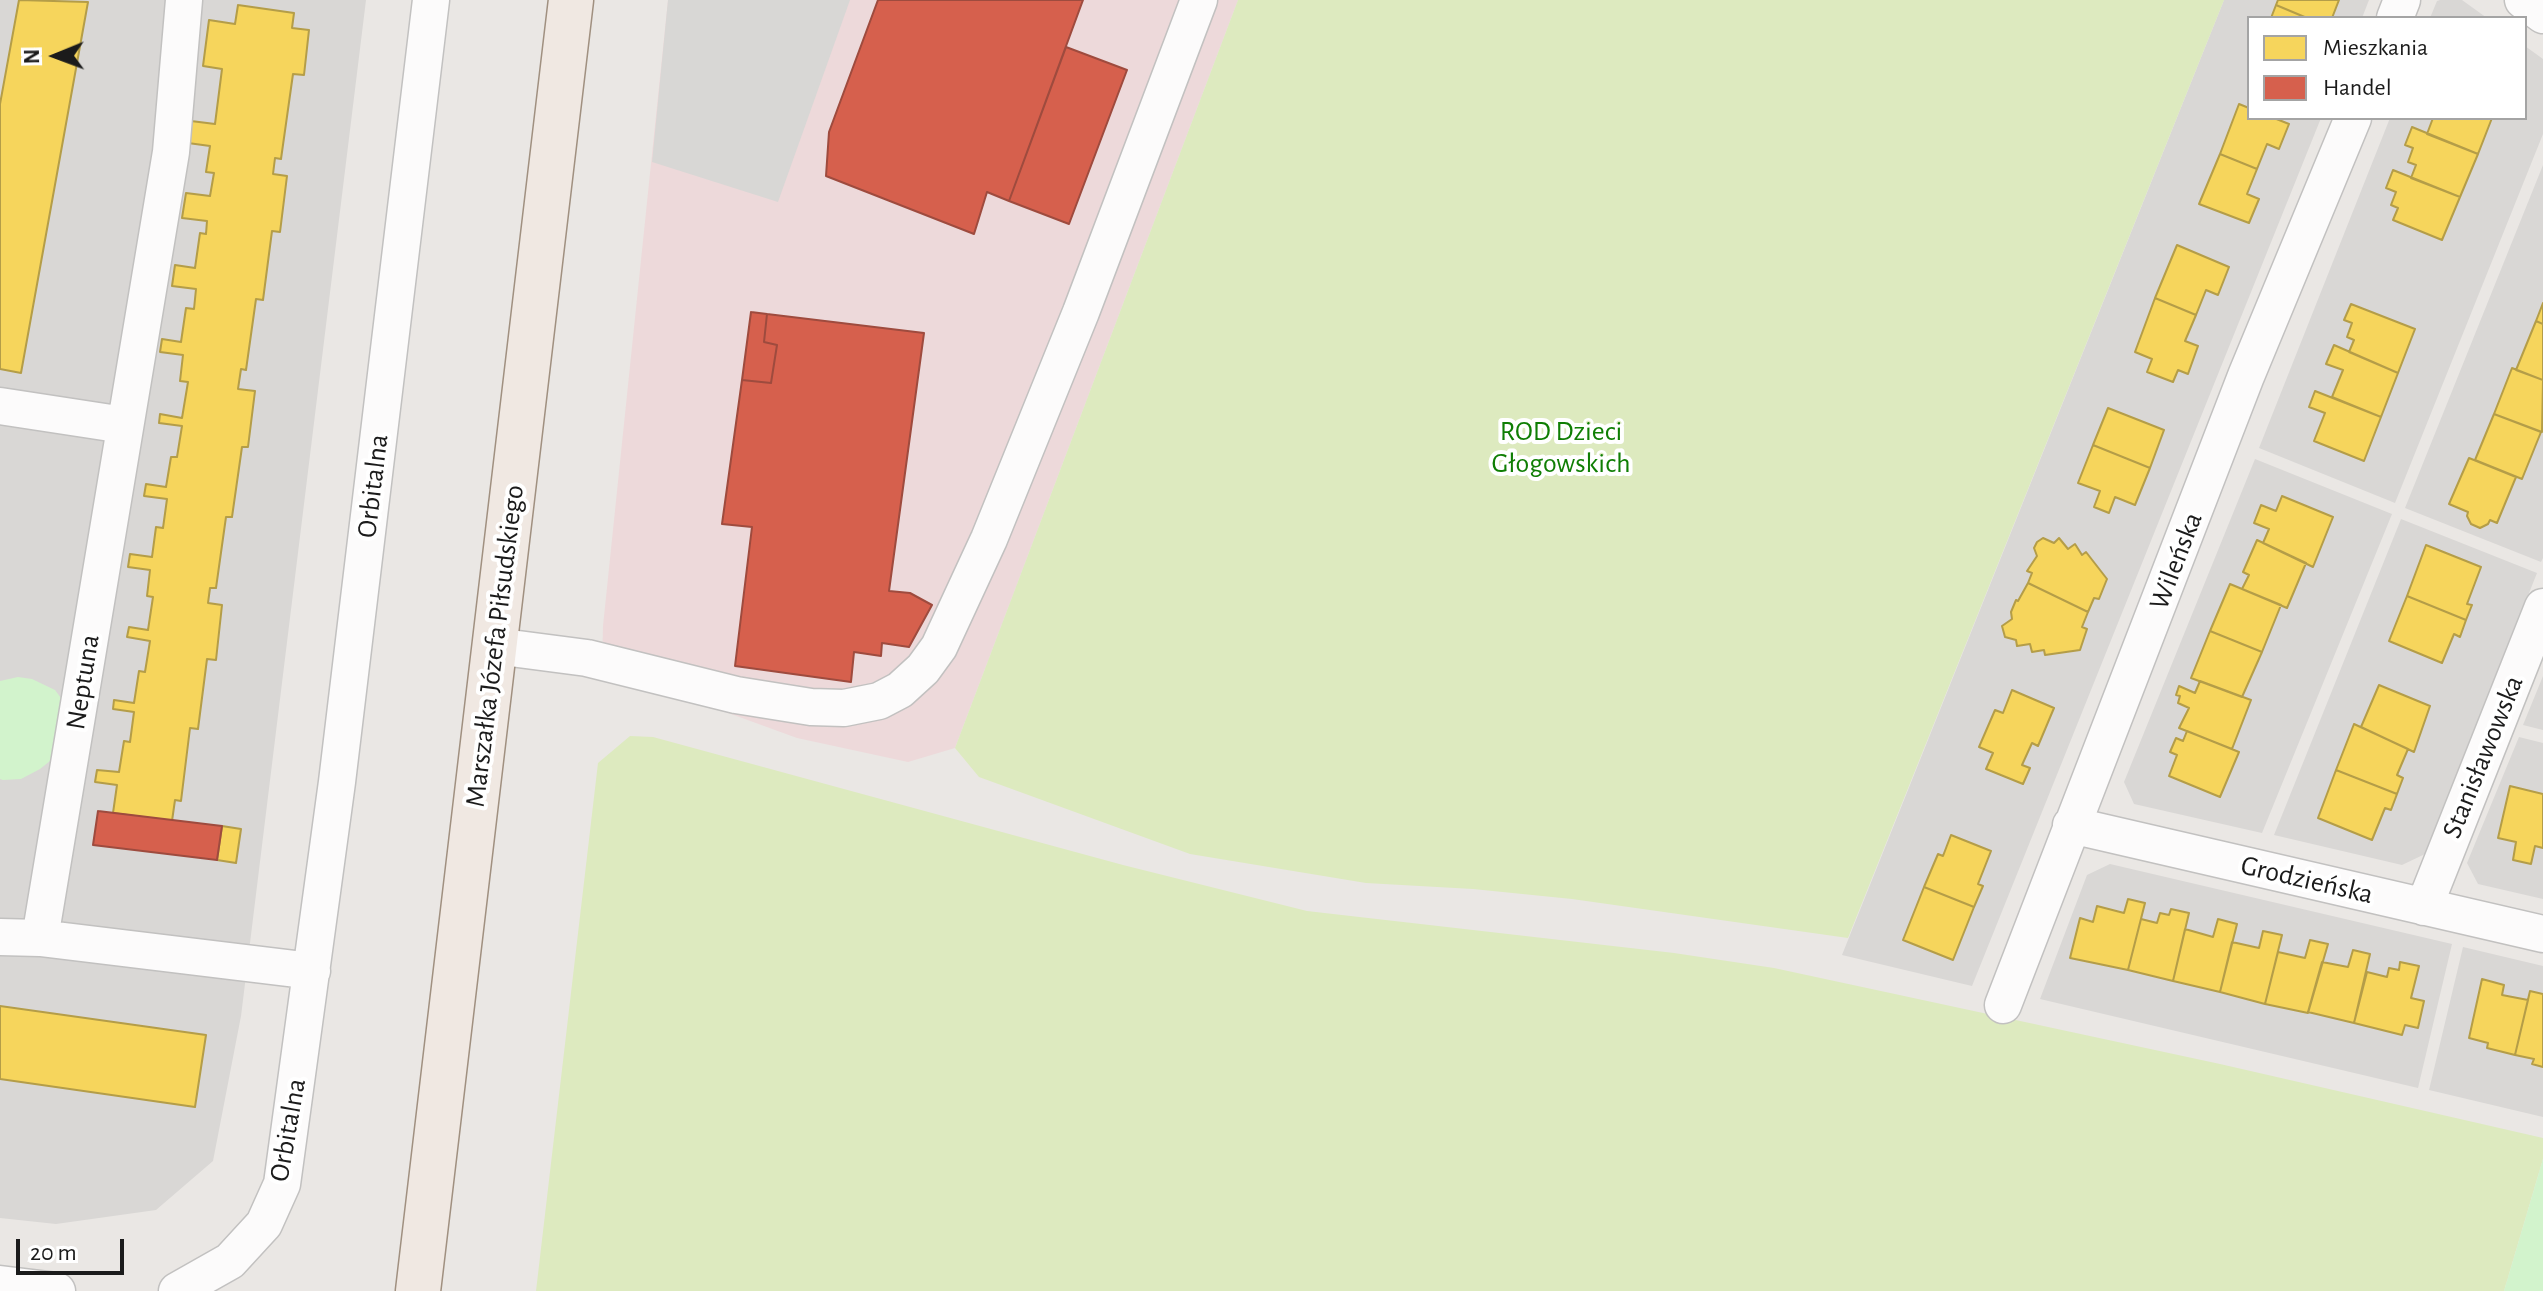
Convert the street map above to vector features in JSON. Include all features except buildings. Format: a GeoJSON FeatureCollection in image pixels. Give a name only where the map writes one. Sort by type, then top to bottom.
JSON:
{"type":"FeatureCollection","features":[{"type":"Feature","properties":{"kind":"main road","name":"Marszałka Józefa Piłsudskiego"},"geometry":{"type":"LineString","coordinates":[[418,1291],[571,0]]}},
{"type":"Feature","properties":{"kind":"street","name":"Neptuna"},"geometry":{"type":"LineString","coordinates":[[40,938],[171,152],[184,0]]}},
{"type":"Feature","properties":{"kind":"street","name":"Orbitalna"},"geometry":{"type":"LineString","coordinates":[[177,1291],[230,1261],[264,1224],[282,1184],[312,971],[431,0]]}},
{"type":"Feature","properties":{"kind":"street"},"geometry":{"type":"LineString","coordinates":[[495,646],[587,658],[736,695],[811,707],[844,708],[879,701],[900,690],[923,669],[939,647],[989,539],[1081,312],[1199,0]]}},
{"type":"Feature","properties":{"kind":"street"},"geometry":{"type":"LineString","coordinates":[[2523,0],[2543,15]]}},
{"type":"Feature","properties":{"kind":"street","name":"Wileńska"},"geometry":{"type":"LineString","coordinates":[[2003,1005],[2246,376],[2352,120]]}},
{"type":"Feature","properties":{"kind":"street"},"geometry":{"type":"LineString","coordinates":[[0,406],[124,425]]}},
{"type":"Feature","properties":{"kind":"street","name":"Stanisławowska"},"geometry":{"type":"LineString","coordinates":[[2424,907],[2543,607]]}},
{"type":"Feature","properties":{"kind":"street","name":"Grodzieńska"},"geometry":{"type":"LineString","coordinates":[[2071,825],[2543,934]]}},
{"type":"Feature","properties":{"kind":"street"},"geometry":{"type":"LineString","coordinates":[[0,937],[40,938],[312,971]]}},
{"type":"Feature","properties":{"kind":"street"},"geometry":{"type":"LineString","coordinates":[[0,1284],[57,1291]]}},
{"type":"Feature","properties":{"kind":"shaded area"},"geometry":{"type":"Polygon","coordinates":[[[0,0],[366,0],[241,1016],[213,1161],[156,1210],[56,1224],[0,1218],[0,0]]]}},
{"type":"Feature","properties":{"kind":"shaded area"},"geometry":{"type":"Polygon","coordinates":[[[668,0],[1238,0],[955,748],[908,762],[797,738],[602,667],[603,626],[668,0]]]}},
{"type":"Feature","properties":{"kind":"shaded area"},"geometry":{"type":"Polygon","coordinates":[[[668,0],[850,0],[778,202],[652,162],[668,0]]]}},
{"type":"Feature","properties":{"kind":"shaded area"},"geometry":{"type":"Polygon","coordinates":[[[2224,0],[2369,0],[2363,16],[2247,16],[2247,120],[2320,120],[1972,986],[1842,955],[2224,0]]]}},
{"type":"Feature","properties":{"kind":"shaded area"},"geometry":{"type":"Polygon","coordinates":[[[2462,0],[2484,16],[2431,16],[2437,1],[2462,0]]]}},
{"type":"Feature","properties":{"kind":"shaded area"},"geometry":{"type":"Polygon","coordinates":[[[2527,47],[2543,59],[2543,134],[2395,503],[2259,448],[2389,120],[2527,120],[2527,47]]]}},
{"type":"Feature","properties":{"kind":"shaded area"},"geometry":{"type":"Polygon","coordinates":[[[2543,165],[2543,558],[2541,562],[2405,508],[2543,165]]]}},
{"type":"Feature","properties":{"kind":"shaded area"},"geometry":{"type":"Polygon","coordinates":[[[2255,459],[2392,514],[2262,833],[2134,804],[2124,782],[2255,459]]]}},
{"type":"Feature","properties":{"kind":"shaded area"},"geometry":{"type":"Polygon","coordinates":[[[2401,519],[2537,573],[2425,854],[2402,865],[2274,835],[2401,519]]]}},
{"type":"Feature","properties":{"kind":"shaded area"},"geometry":{"type":"Polygon","coordinates":[[[2543,676],[2543,730],[2523,725],[2543,676]]]}},
{"type":"Feature","properties":{"kind":"shaded area"},"geometry":{"type":"Polygon","coordinates":[[[2519,737],[2543,743],[2543,899],[2478,884],[2467,863],[2519,737]]]}},
{"type":"Feature","properties":{"kind":"shaded area"},"geometry":{"type":"Polygon","coordinates":[[[2110,864],[2452,944],[2418,1088],[2040,999],[2087,875],[2110,864]]]}},
{"type":"Feature","properties":{"kind":"shaded area"},"geometry":{"type":"Polygon","coordinates":[[[2463,947],[2543,966],[2543,1117],[2429,1090],[2463,947]]]}},
{"type":"Feature","properties":{"kind":"green space","name":"ROD Dzieci Głogowskich"},"geometry":{"type":"Polygon","coordinates":[[[1238,0],[2224,0],[1848,938],[1572,899],[1366,883],[1190,854],[979,777],[955,748],[1238,0]]]}},
{"type":"Feature","properties":{"kind":"green space"},"geometry":{"type":"Polygon","coordinates":[[[18,677],[32,679],[55,690],[70,710],[55,757],[21,779],[3,780],[0,779],[0,681],[18,677]]]}},
{"type":"Feature","properties":{"kind":"green space"},"geometry":{"type":"Polygon","coordinates":[[[630,736],[653,737],[1123,865],[1307,911],[1674,953],[1774,968],[2220,1064],[2543,1138],[2543,1159],[2504,1291],[536,1291],[598,763],[630,736]]]}},
{"type":"Feature","properties":{"kind":"green space"},"geometry":{"type":"Polygon","coordinates":[[[2543,1159],[2543,1291],[2504,1291],[2543,1159]]]}}]}
